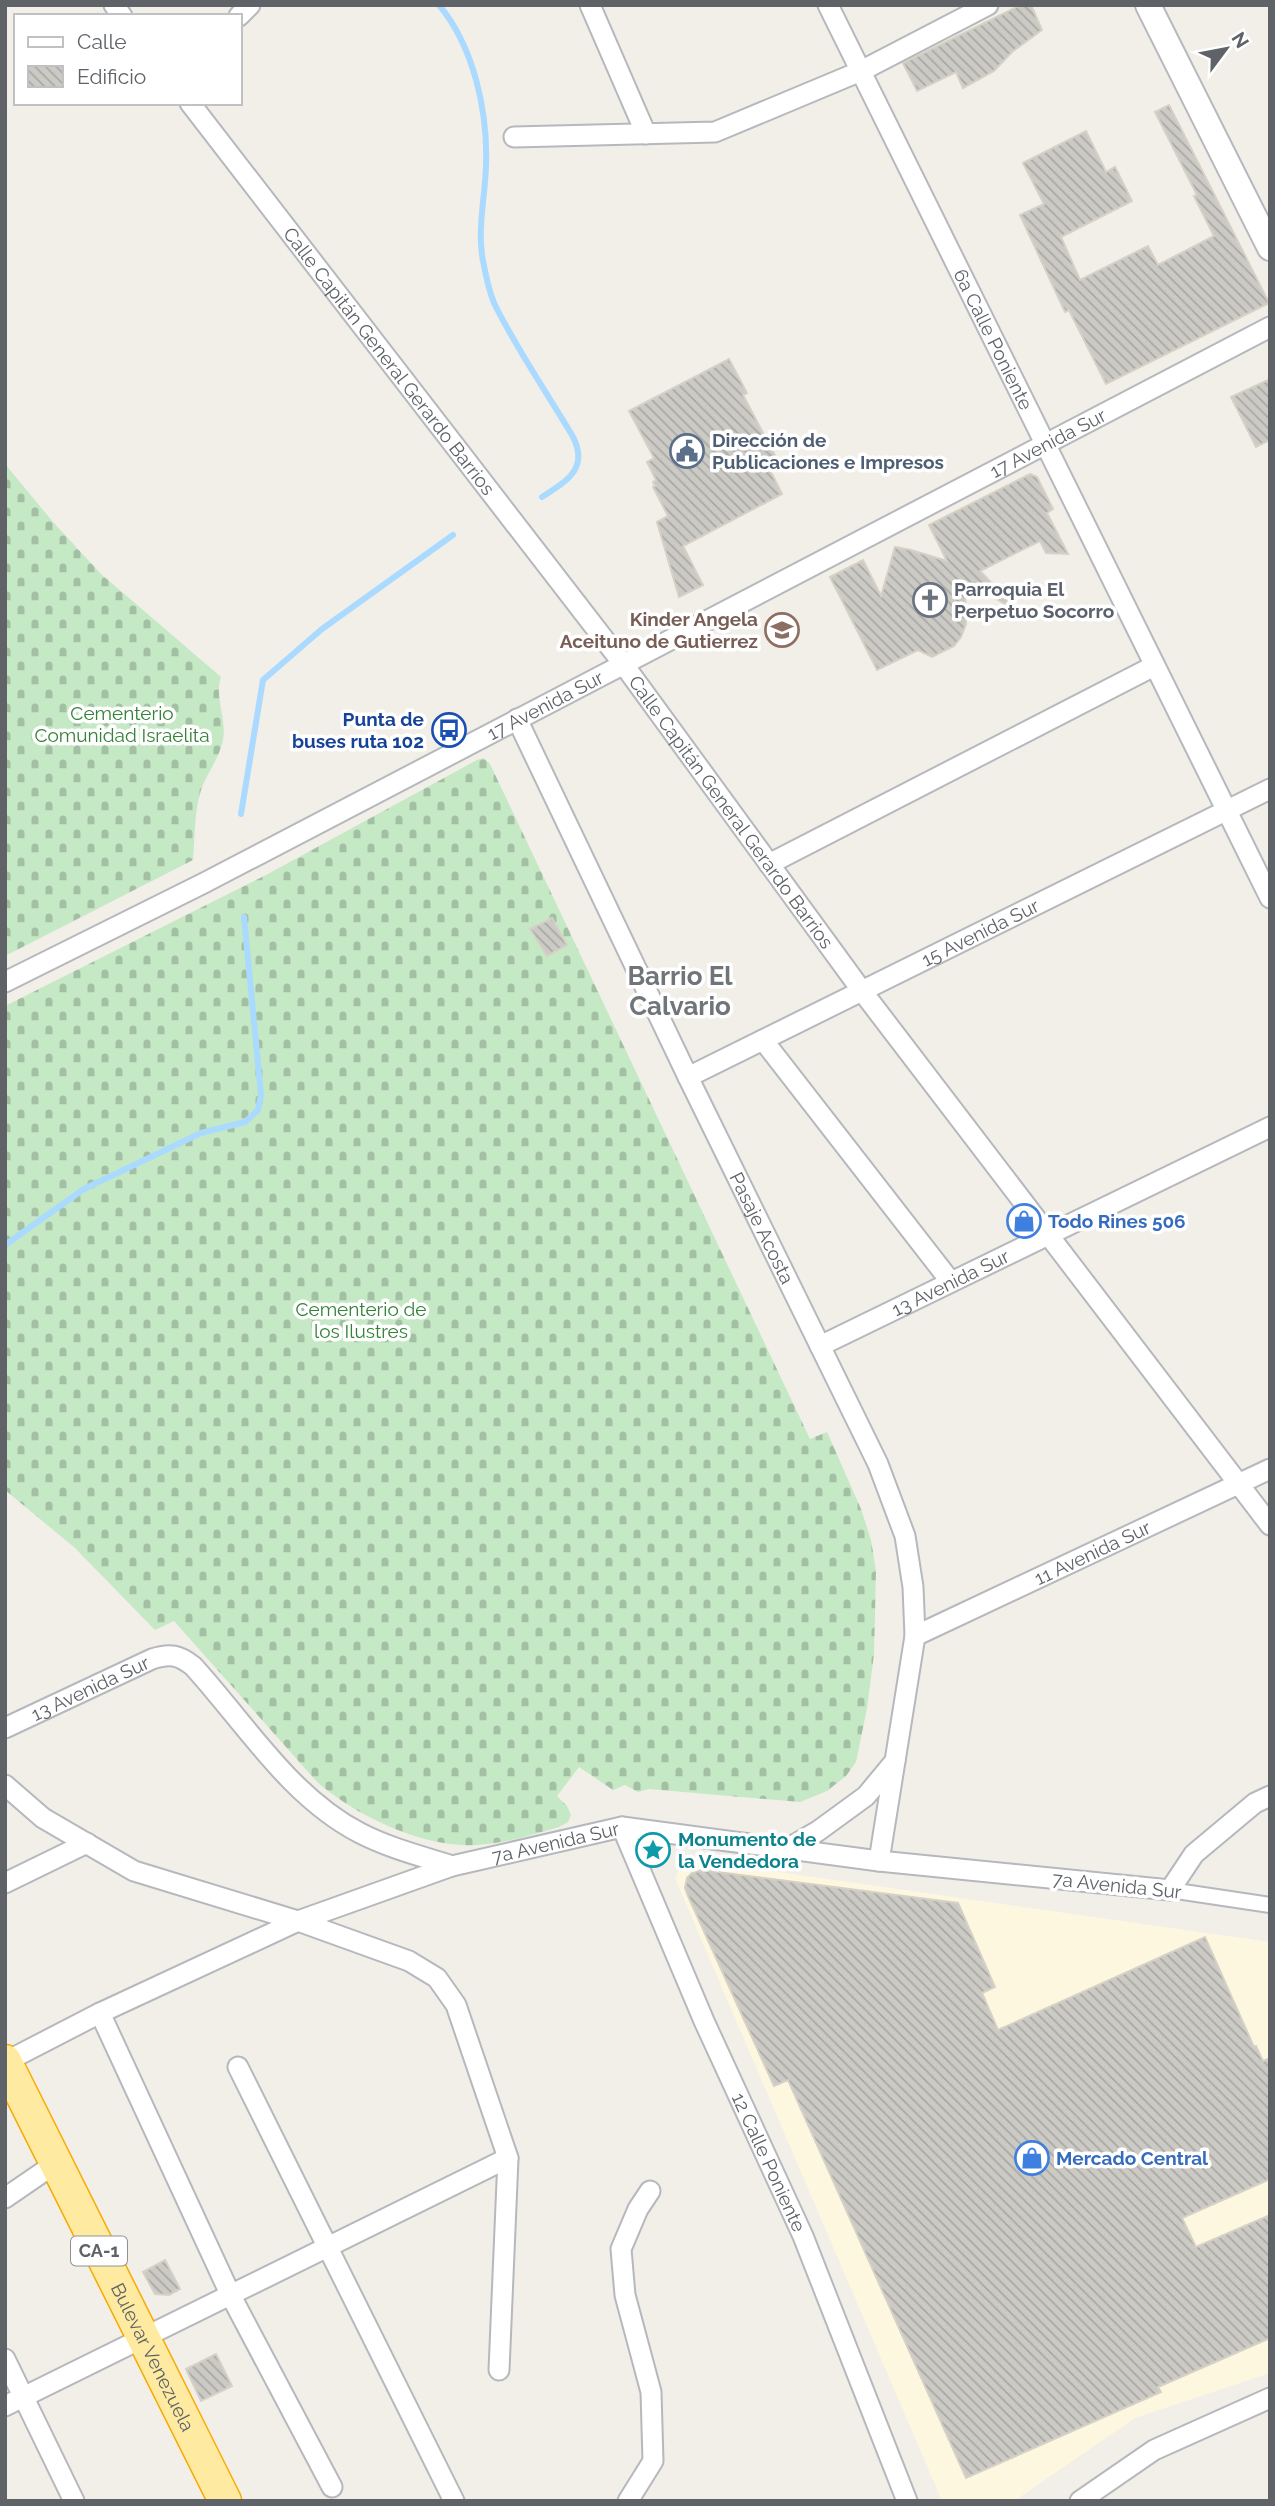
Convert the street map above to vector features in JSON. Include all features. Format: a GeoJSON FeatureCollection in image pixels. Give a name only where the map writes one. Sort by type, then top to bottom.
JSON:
{"type":"FeatureCollection","features":[{"type":"Feature","properties":{"kind":"highway","name":"Bulevar Venezuela"},"geometry":{"type":"LineString","coordinates":[[5,2062],[225,2501]]}},
{"type":"Feature","properties":{"kind":"street"},"geometry":{"type":"LineString","coordinates":[[590,5],[646,134]]}},
{"type":"Feature","properties":{"kind":"street","name":"6a Calle Poniente"},"geometry":{"type":"LineString","coordinates":[[828,5],[1270,898]]}},
{"type":"Feature","properties":{"kind":"street"},"geometry":{"type":"LineString","coordinates":[[514,137],[715,132],[861,71],[988,5]]}},
{"type":"Feature","properties":{"kind":"street"},"geometry":{"type":"LineString","coordinates":[[1148,5],[1270,248]]}},
{"type":"Feature","properties":{"kind":"street","name":"Calle Capitán General Gerardo Barrios"},"geometry":{"type":"LineString","coordinates":[[192,105],[624,665],[862,991],[1270,1525]]}},
{"type":"Feature","properties":{"kind":"street","name":"17 Avenida Sur"},"geometry":{"type":"LineString","coordinates":[[5,982],[204,883],[1270,327]]}},
{"type":"Feature","properties":{"kind":"street"},"geometry":{"type":"LineString","coordinates":[[769,864],[1154,667]]}},
{"type":"Feature","properties":{"kind":"street","name":"Pasaje Acosta"},"geometry":{"type":"LineString","coordinates":[[517,719],[688,1077],[878,1464],[899,1514],[910,1562],[915,1636],[879,1861]]}},
{"type":"Feature","properties":{"kind":"street","name":"15 Avenida Sur"},"geometry":{"type":"LineString","coordinates":[[688,1077],[1270,789]]}},
{"type":"Feature","properties":{"kind":"street"},"geometry":{"type":"LineString","coordinates":[[764,1040],[951,1282]]}},
{"type":"Feature","properties":{"kind":"street","name":"13 Avenida Sur"},"geometry":{"type":"LineString","coordinates":[[820,1346],[1270,1127]]}},
{"type":"Feature","properties":{"kind":"street","name":"11 Avenida Sur"},"geometry":{"type":"LineString","coordinates":[[915,1636],[1270,1469]]}},
{"type":"Feature","properties":{"kind":"street","name":"13 Avenida Sur"},"geometry":{"type":"LineString","coordinates":[[5,1728],[152,1659],[168,1655],[178,1656],[193,1666],[287,1775],[327,1811],[359,1833],[452,1866]]}},
{"type":"Feature","properties":{"kind":"street","name":"Pasaje Acosta"},"geometry":{"type":"LineString","coordinates":[[788,1849],[866,1796],[895,1760]]}},
{"type":"Feature","properties":{"kind":"street"},"geometry":{"type":"LineString","coordinates":[[5,1785],[43,1818],[134,1871],[298,1920],[409,1961],[437,1978],[456,2005],[508,2158],[499,2370]]}},
{"type":"Feature","properties":{"kind":"street"},"geometry":{"type":"LineString","coordinates":[[1170,1889],[1194,1854],[1255,1803],[1270,1796]]}},
{"type":"Feature","properties":{"kind":"street","name":"7a Avenida Sur"},"geometry":{"type":"LineString","coordinates":[[5,2062],[100,2013],[298,1920],[452,1866],[622,1827],[879,1861],[1170,1889],[1270,1905]]}},
{"type":"Feature","properties":{"kind":"street","name":"12 Calle Poniente"},"geometry":{"type":"LineString","coordinates":[[622,1827],[700,2012],[803,2236],[907,2501]]}},
{"type":"Feature","properties":{"kind":"street"},"geometry":{"type":"LineString","coordinates":[[5,1882],[87,1843]]}},
{"type":"Feature","properties":{"kind":"street"},"geometry":{"type":"LineString","coordinates":[[100,2013],[231,2296],[332,2487]]}},
{"type":"Feature","properties":{"kind":"street"},"geometry":{"type":"LineString","coordinates":[[238,2067],[454,2501]]}},
{"type":"Feature","properties":{"kind":"street"},"geometry":{"type":"LineString","coordinates":[[14,2402],[508,2158]]}},
{"type":"Feature","properties":{"kind":"street"},"geometry":{"type":"LineString","coordinates":[[5,2198],[55,2163]]}},
{"type":"Feature","properties":{"kind":"street"},"geometry":{"type":"LineString","coordinates":[[628,2501],[653,2461],[653,2447],[651,2392],[625,2295],[621,2249],[638,2209],[650,2192]]}},
{"type":"Feature","properties":{"kind":"street"},"geometry":{"type":"LineString","coordinates":[[5,2359],[14,2402],[74,2501]]}},
{"type":"Feature","properties":{"kind":"street"},"geometry":{"type":"LineString","coordinates":[[1080,2501],[1154,2450],[1270,2398]]}},
{"type":"Feature","properties":{"kind":"shaded area","name":"Mercado Central"},"geometry":{"type":"Polygon","coordinates":[[[686,1859],[1270,1942],[1270,2373],[1135,2418],[1014,2501],[942,2501],[675,1878],[686,1859]]]}},
{"type":"Feature","properties":{"kind":"green space","name":"Cementerio Comunidad Israelita"},"geometry":{"type":"Polygon","coordinates":[[[5,464],[101,574],[221,677],[219,692],[224,732],[219,753],[199,798],[193,860],[5,956],[5,464]]]}},
{"type":"Feature","properties":{"kind":"green space","name":"Cementerio de los Ilustres"},"geometry":{"type":"Polygon","coordinates":[[[484,758],[490,764],[810,1439],[827,1432],[861,1509],[871,1540],[876,1571],[874,1654],[856,1762],[846,1776],[827,1791],[800,1802],[649,1789],[638,1792],[625,1785],[613,1790],[579,1767],[557,1796],[567,1806],[571,1815],[568,1822],[559,1827],[506,1841],[454,1845],[391,1827],[350,1806],[317,1782],[174,1621],[155,1630],[75,1548],[5,1490],[5,1006],[266,875],[484,758]]]}},
{"type":"Feature","properties":{"kind":"building"},"geometry":{"type":"Polygon","coordinates":[[[1021,5],[1031,5],[1042,30],[1012,52],[994,71],[963,88],[956,72],[917,91],[903,63],[1021,5]]]}},
{"type":"Feature","properties":{"kind":"building"},"geometry":{"type":"Polygon","coordinates":[[[1169,105],[1269,303],[1106,384],[1069,310],[1065,312],[1020,215],[1044,204],[1023,163],[1086,131],[1106,172],[1115,167],[1132,201],[1061,237],[1080,280],[1148,246],[1158,265],[1214,236],[1194,196],[1197,195],[1155,112],[1169,105]]]}},
{"type":"Feature","properties":{"kind":"building","name":"Dirección de Publicaciones e Impresos"},"geometry":{"type":"Polygon","coordinates":[[[729,359],[747,393],[743,395],[779,463],[769,468],[782,494],[683,546],[703,585],[679,597],[657,522],[668,516],[653,487],[656,480],[647,462],[654,458],[629,411],[729,359]]]}},
{"type":"Feature","properties":{"kind":"building"},"geometry":{"type":"Polygon","coordinates":[[[1270,379],[1270,440],[1256,447],[1231,397],[1270,379]]]}},
{"type":"Feature","properties":{"kind":"building"},"geometry":{"type":"Polygon","coordinates":[[[1030,474],[1037,477],[1053,509],[1047,513],[1068,554],[1046,553],[1040,541],[980,571],[1008,600],[1005,604],[965,581],[966,624],[954,646],[932,657],[918,650],[877,670],[830,577],[863,560],[881,596],[895,547],[947,561],[929,525],[1030,474]]]}},
{"type":"Feature","properties":{"kind":"building"},"geometry":{"type":"Polygon","coordinates":[[[552,918],[567,945],[547,956],[530,929],[552,918]]]}},
{"type":"Feature","properties":{"kind":"building","name":"Mercado Central"},"geometry":{"type":"Polygon","coordinates":[[[702,1870],[958,1903],[995,1987],[982,1993],[998,2030],[1205,1937],[1254,2047],[1256,2046],[1263,2061],[1270,2058],[1270,2179],[1182,2218],[1196,2247],[1270,2215],[1270,2338],[1158,2387],[1161,2392],[966,2478],[788,2080],[774,2086],[688,1896],[685,1888],[687,1878],[702,1870]]]}},
{"type":"Feature","properties":{"kind":"building"},"geometry":{"type":"Polygon","coordinates":[[[165,2260],[180,2289],[169,2295],[155,2294],[143,2272],[165,2260]]]}},
{"type":"Feature","properties":{"kind":"building"},"geometry":{"type":"Polygon","coordinates":[[[216,2354],[232,2386],[201,2401],[186,2369],[216,2354]]]}},
{"type":"Feature","properties":{"kind":"waterway"},"geometry":{"type":"LineString","coordinates":[[439,5],[451,22],[470,60],[481,102],[486,145],[481,249],[490,290],[514,340],[577,446],[577,465],[573,472],[542,497]]}},
{"type":"Feature","properties":{"kind":"waterway"},"geometry":{"type":"LineString","coordinates":[[241,814],[263,680],[322,629],[453,535]]}},
{"type":"Feature","properties":{"kind":"waterway"},"geometry":{"type":"LineString","coordinates":[[5,1245],[84,1189],[201,1133],[245,1122],[258,1110],[261,1095],[244,917]]}},
{"type":"Feature","properties":{"kind":"place","name":"Dirección de Publicaciones e Impresos"},"geometry":{"type":"Point","coordinates":[687,451]}},
{"type":"Feature","properties":{"kind":"place","name":"Parroquia El Perpetuo Socorro"},"geometry":{"type":"Point","coordinates":[930,600]}},
{"type":"Feature","properties":{"kind":"place","name":"Kinder Angela Aceituno de Gutierrez"},"geometry":{"type":"Point","coordinates":[782,630]}},
{"type":"Feature","properties":{"kind":"place","name":"Punta de buses ruta 102"},"geometry":{"type":"Point","coordinates":[449,730]}},
{"type":"Feature","properties":{"kind":"place","name":"Todo Rines 506"},"geometry":{"type":"Point","coordinates":[1024,1221]}},
{"type":"Feature","properties":{"kind":"place","name":"Monumento de la Vendedora"},"geometry":{"type":"Point","coordinates":[653,1850]}},
{"type":"Feature","properties":{"kind":"place","name":"Mercado Central"},"geometry":{"type":"Point","coordinates":[1032,2158]}},
{"type":"Feature","properties":{"kind":"district","name":"Barrio El Calvario"},"geometry":{"type":"Point","coordinates":[680,990]}}]}
